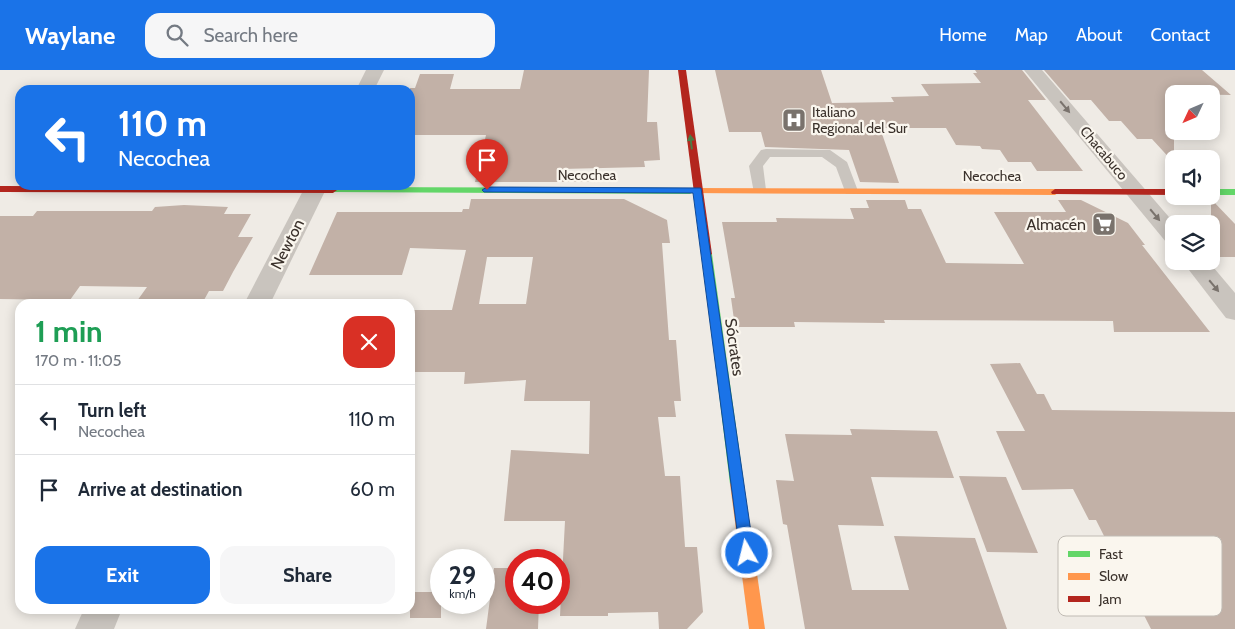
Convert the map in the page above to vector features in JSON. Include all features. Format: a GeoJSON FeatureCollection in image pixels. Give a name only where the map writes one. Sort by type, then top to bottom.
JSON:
{"type":"FeatureCollection","features":[{"type":"Feature","properties":{"kind":"main road","name":"Sócrates"},"geometry":{"type":"LineString","coordinates":[[682,70],[758,629]]}},
{"type":"Feature","properties":{"kind":"main road","name":"Necochea"},"geometry":{"type":"LineString","coordinates":[[415,188],[1165,192]]}},
{"type":"Feature","properties":{"kind":"main road","name":"Necochea"},"geometry":{"type":"LineString","coordinates":[[0,189],[15,189]]}},
{"type":"Feature","properties":{"kind":"main road"},"geometry":{"type":"LineString","coordinates":[[1220,192],[1235,192]]}},
{"type":"Feature","properties":{"kind":"street"},"geometry":{"type":"LineString","coordinates":[[367,85],[375,70]]}},
{"type":"Feature","properties":{"kind":"street","name":"Chacabuco"},"geometry":{"type":"LineString","coordinates":[[1033,70],[1165,226]]}},
{"type":"Feature","properties":{"kind":"street","name":"Newton"},"geometry":{"type":"LineString","coordinates":[[260,299],[314,190]]}},
{"type":"Feature","properties":{"kind":"street"},"geometry":{"type":"LineString","coordinates":[[1201,270],[1235,311]]}},
{"type":"Feature","properties":{"kind":"street"},"geometry":{"type":"LineString","coordinates":[[94,629],[102,614]]}},
{"type":"Feature","properties":{"kind":"lane"},"geometry":{"type":"LineString","coordinates":[[759,190],[756,166],[766,153],[825,153],[842,165],[851,190]]}},
{"type":"Feature","properties":{"kind":"building"},"geometry":{"type":"Polygon","coordinates":[[[524,70],[649,70],[647,122],[657,122],[660,160],[644,161],[645,167],[561,169],[589,182],[475,182],[486,135],[415,135],[415,88],[420,74],[454,74],[450,89],[520,89],[524,70]]]}},
{"type":"Feature","properties":{"kind":"building"},"geometry":{"type":"Polygon","coordinates":[[[715,70],[821,70],[832,103],[894,102],[891,97],[929,96],[921,84],[981,83],[973,73],[977,73],[975,70],[1022,70],[1046,100],[1028,100],[1083,171],[1037,171],[1031,162],[1008,162],[1000,150],[982,149],[980,146],[956,145],[946,128],[880,128],[899,183],[860,182],[849,150],[765,147],[761,132],[729,132],[715,70]]]}},
{"type":"Feature","properties":{"kind":"building"},"geometry":{"type":"Polygon","coordinates":[[[1044,70],[1202,70],[1219,85],[1165,85],[1165,140],[1174,140],[1174,150],[1165,150],[1165,153],[1152,139],[1137,139],[1121,121],[1109,121],[1091,100],[1070,100],[1044,70]]]}},
{"type":"Feature","properties":{"kind":"building"},"geometry":{"type":"Polygon","coordinates":[[[1220,86],[1231,95],[1220,95],[1220,86]]]}},
{"type":"Feature","properties":{"kind":"building"},"geometry":{"type":"Polygon","coordinates":[[[471,199],[624,199],[667,220],[670,243],[662,243],[669,340],[676,340],[681,401],[674,401],[676,417],[658,417],[665,476],[680,476],[685,547],[697,547],[703,612],[687,629],[659,629],[658,612],[608,613],[608,616],[560,616],[560,614],[570,614],[570,549],[564,549],[565,521],[504,521],[511,450],[589,454],[590,401],[524,401],[526,380],[464,384],[465,372],[415,372],[415,310],[452,310],[466,250],[410,248],[402,275],[309,275],[337,212],[462,212],[463,209],[469,209],[471,199]],[[487,257],[479,304],[526,304],[533,257],[487,257]]]}},
{"type":"Feature","properties":{"kind":"building"},"geometry":{"type":"Polygon","coordinates":[[[866,200],[905,200],[908,209],[921,209],[946,263],[1024,264],[994,212],[1066,212],[1058,200],[1081,200],[1128,223],[1145,245],[1142,245],[1210,332],[1114,332],[1113,321],[884,320],[885,323],[794,322],[795,327],[735,327],[731,298],[735,298],[722,222],[777,222],[776,218],[854,219],[850,208],[869,208],[866,200]]]}},
{"type":"Feature","properties":{"kind":"building"},"geometry":{"type":"Polygon","coordinates":[[[184,205],[228,207],[224,214],[251,214],[238,237],[253,237],[223,291],[209,291],[205,299],[138,299],[147,287],[80,286],[71,299],[0,299],[0,216],[33,216],[37,211],[152,211],[155,207],[184,205]]]}},
{"type":"Feature","properties":{"kind":"building"},"geometry":{"type":"Polygon","coordinates":[[[1211,205],[1217,205],[1235,224],[1235,257],[1220,257],[1220,215],[1211,215],[1211,205]]]}},
{"type":"Feature","properties":{"kind":"building"},"geometry":{"type":"Polygon","coordinates":[[[1020,363],[1037,394],[1044,394],[1052,410],[1235,412],[1235,629],[1151,629],[1144,616],[1222,616],[1222,536],[1104,536],[1096,520],[1089,520],[1073,489],[1022,490],[996,431],[1025,431],[990,364],[1020,363]]]}},
{"type":"Feature","properties":{"kind":"building"},"geometry":{"type":"Polygon","coordinates":[[[850,429],[937,431],[954,478],[871,477],[884,526],[838,525],[852,590],[909,590],[894,536],[975,538],[1007,629],[805,629],[787,525],[783,524],[776,480],[794,481],[785,434],[852,435],[850,429]]]}},
{"type":"Feature","properties":{"kind":"building"},"geometry":{"type":"Polygon","coordinates":[[[959,476],[1006,477],[1038,553],[987,552],[959,476]]]}},
{"type":"Feature","properties":{"kind":"building"},"geometry":{"type":"Polygon","coordinates":[[[495,568],[505,568],[505,614],[539,614],[538,629],[486,629],[488,614],[495,614],[495,568]]]}},
{"type":"Feature","properties":{"kind":"building"},"geometry":{"type":"Polygon","coordinates":[[[415,592],[430,592],[430,614],[441,614],[441,618],[410,618],[410,614],[415,614],[415,592]]]}},
{"type":"Feature","properties":{"kind":"traffic: fast"},"geometry":{"type":"LineString","coordinates":[[333,190],[690,191]]}},
{"type":"Feature","properties":{"kind":"traffic: fast"},"geometry":{"type":"LineString","coordinates":[[1220,192],[1235,192]]}},
{"type":"Feature","properties":{"kind":"traffic: fast"},"geometry":{"type":"LineString","coordinates":[[707,254],[737,484]]}},
{"type":"Feature","properties":{"kind":"traffic: slow"},"geometry":{"type":"LineString","coordinates":[[690,191],[1055,192]]}},
{"type":"Feature","properties":{"kind":"traffic: slow"},"geometry":{"type":"LineString","coordinates":[[737,484],[757,629]]}},
{"type":"Feature","properties":{"kind":"traffic: jam"},"geometry":{"type":"LineString","coordinates":[[682,70],[707,254]]}},
{"type":"Feature","properties":{"kind":"traffic: jam"},"geometry":{"type":"LineString","coordinates":[[0,189],[15,189]]}},
{"type":"Feature","properties":{"kind":"traffic: jam"},"geometry":{"type":"LineString","coordinates":[[1055,192],[1165,192]]}},
{"type":"Feature","properties":{"kind":"place","name":"Italiano Regional del Sur"},"geometry":{"type":"Point","coordinates":[794,120]}},
{"type":"Feature","properties":{"kind":"place","name":"Almacén"},"geometry":{"type":"Point","coordinates":[1104,224]}},
{"type":"Feature","properties":{"kind":"route"},"geometry":{"type":"LineString","coordinates":[[487,190],[698,190],[747,553]]}}]}
